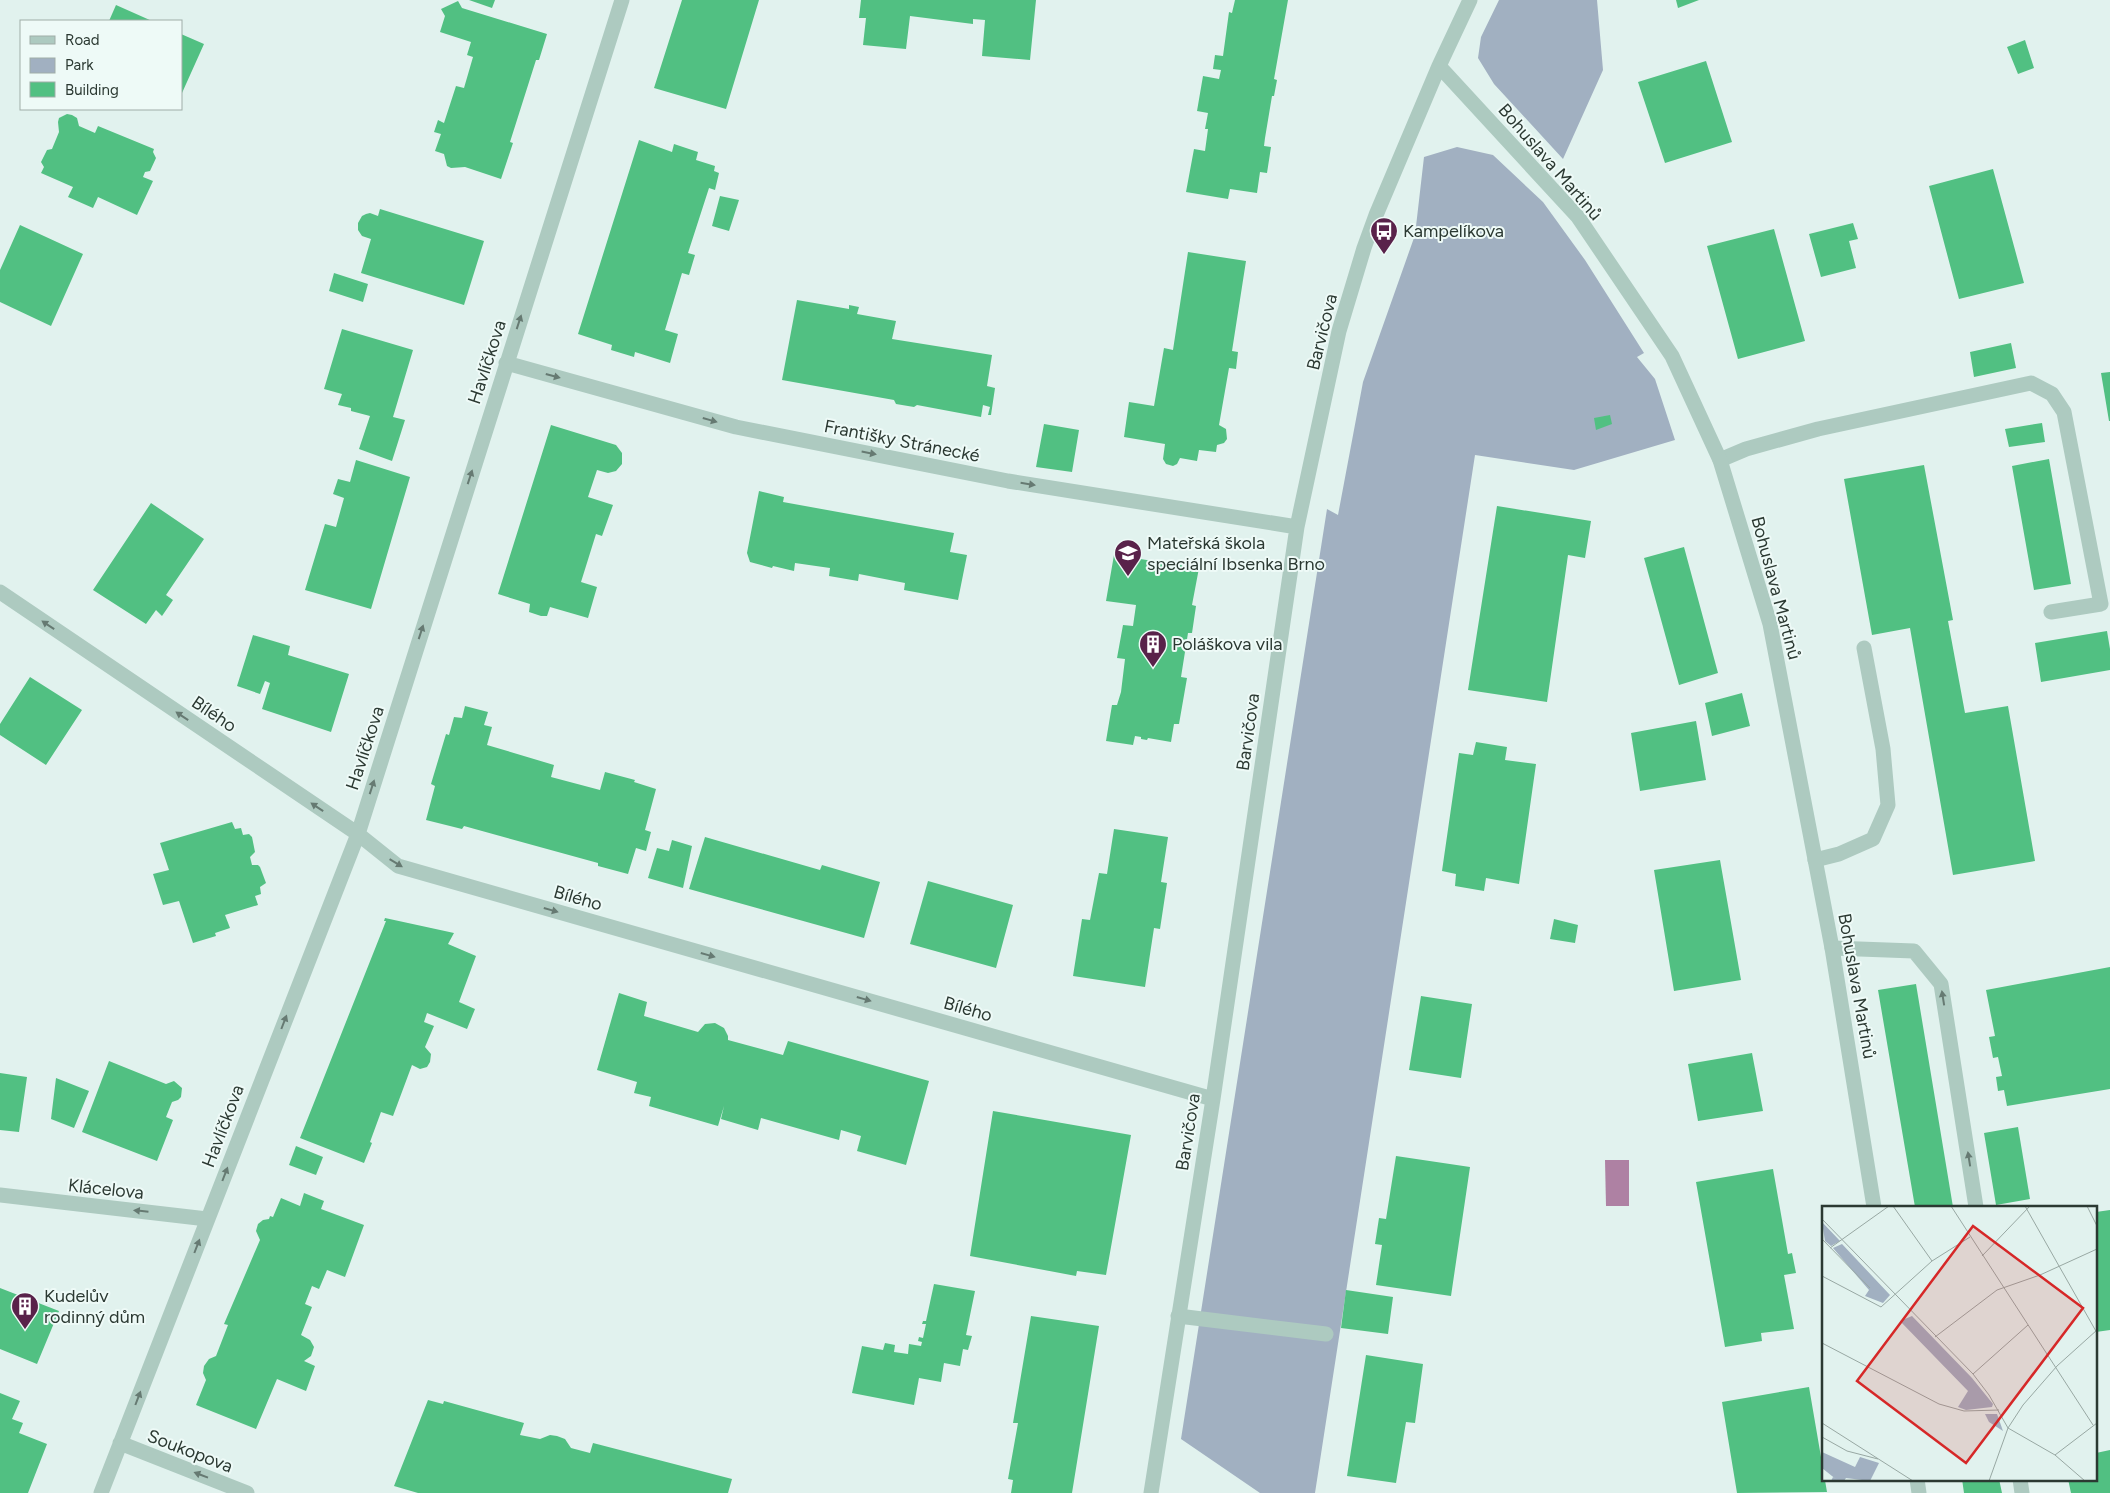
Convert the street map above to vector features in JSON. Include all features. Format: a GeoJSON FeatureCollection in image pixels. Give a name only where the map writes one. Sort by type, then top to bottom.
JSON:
{"type":"FeatureCollection","features":[{"type":"Feature","properties":{"kind":"street","name":"Havlíčkova"},"geometry":{"type":"LineString","coordinates":[[101,1493],[358,834],[622,0]]}},
{"type":"Feature","properties":{"kind":"street","name":"Barvičova"},"geometry":{"type":"LineString","coordinates":[[1151,1493],[1213,1098],[1297,527],[1339,331],[1361,257],[1376,215],[1439,66],[1470,0]]}},
{"type":"Feature","properties":{"kind":"street","name":"Bohuslava Martinů"},"geometry":{"type":"LineString","coordinates":[[1439,66],[1578,217],[1672,356],[1720,460],[1770,624],[1832,948],[1874,1206]]}},
{"type":"Feature","properties":{"kind":"street","name":"Františky Stránecké"},"geometry":{"type":"LineString","coordinates":[[506,363],[736,427],[1008,481],[1297,527]]}},
{"type":"Feature","properties":{"kind":"street"},"geometry":{"type":"LineString","coordinates":[[1720,460],[1746,449],[1818,428],[2031,383],[2052,394],[2064,412],[2101,604],[2051,612]]}},
{"type":"Feature","properties":{"kind":"street","name":"Bílého"},"geometry":{"type":"LineString","coordinates":[[0,592],[358,834],[398,866],[1213,1098]]}},
{"type":"Feature","properties":{"kind":"street"},"geometry":{"type":"LineString","coordinates":[[1815,860],[1839,854],[1873,839],[1888,805],[1883,749],[1864,648]]}},
{"type":"Feature","properties":{"kind":"street"},"geometry":{"type":"LineString","coordinates":[[1832,948],[1914,952],[1941,984],[1976,1206]]}},
{"type":"Feature","properties":{"kind":"street","name":"Klácelova"},"geometry":{"type":"LineString","coordinates":[[0,1195],[207,1219]]}},
{"type":"Feature","properties":{"kind":"street"},"geometry":{"type":"LineString","coordinates":[[1178,1316],[1326,1334]]}},
{"type":"Feature","properties":{"kind":"street","name":"Soukopova"},"geometry":{"type":"LineString","coordinates":[[120,1443],[247,1493]]}},
{"type":"Feature","properties":{"kind":"street"},"geometry":{"type":"LineString","coordinates":[[1917,1480],[1919,1493]]}},
{"type":"Feature","properties":{"kind":"street"},"geometry":{"type":"LineString","coordinates":[[2020,1480],[2022,1493]]}},
{"type":"Feature","properties":{"kind":"green space"},"geometry":{"type":"Polygon","coordinates":[[[1499,0],[1597,0],[1603,70],[1563,159],[1494,84],[1478,58],[1481,37],[1499,0]]]}},
{"type":"Feature","properties":{"kind":"green space"},"geometry":{"type":"Polygon","coordinates":[[[1457,147],[1493,155],[1543,202],[1585,260],[1644,353],[1637,357],[1655,379],[1675,440],[1574,470],[1475,455],[1315,1493],[1260,1493],[1181,1439],[1327,509],[1338,515],[1363,382],[1415,235],[1424,157],[1457,147]]]}},
{"type":"Feature","properties":{"kind":"shaded area"},"geometry":{"type":"Polygon","coordinates":[[[1605,1160],[1629,1160],[1629,1206],[1606,1206],[1605,1160]]]}},
{"type":"Feature","properties":{"kind":"building"},"geometry":{"type":"Polygon","coordinates":[[[469,0],[495,0],[492,8],[469,0]]]}},
{"type":"Feature","properties":{"kind":"building"},"geometry":{"type":"Polygon","coordinates":[[[682,0],[759,0],[726,109],[654,88],[682,0]]]}},
{"type":"Feature","properties":{"kind":"building"},"geometry":{"type":"Polygon","coordinates":[[[861,0],[1036,0],[1030,60],[982,56],[985,20],[973,19],[973,24],[910,16],[906,49],[863,45],[866,18],[859,18],[861,0]]]}},
{"type":"Feature","properties":{"kind":"building"},"geometry":{"type":"Polygon","coordinates":[[[1235,0],[1288,0],[1274,79],[1277,80],[1274,96],[1272,96],[1264,146],[1271,147],[1267,173],[1260,172],[1257,193],[1230,189],[1228,199],[1186,192],[1194,149],[1205,151],[1208,129],[1205,129],[1208,113],[1197,111],[1203,76],[1219,79],[1221,70],[1213,69],[1215,55],[1223,56],[1229,12],[1232,13],[1235,0]]]}},
{"type":"Feature","properties":{"kind":"building"},"geometry":{"type":"Polygon","coordinates":[[[1676,0],[1699,0],[1678,8],[1676,0]]]}},
{"type":"Feature","properties":{"kind":"building"},"geometry":{"type":"Polygon","coordinates":[[[458,1],[462,8],[547,34],[539,60],[536,60],[510,142],[513,143],[501,179],[465,167],[451,168],[447,166],[444,154],[435,151],[441,134],[434,132],[438,120],[444,123],[456,86],[464,88],[473,57],[467,55],[471,42],[440,32],[445,16],[441,9],[458,1]]]}},
{"type":"Feature","properties":{"kind":"building"},"geometry":{"type":"Polygon","coordinates":[[[116,5],[150,20],[109,20],[116,5]]]}},
{"type":"Feature","properties":{"kind":"building"},"geometry":{"type":"Polygon","coordinates":[[[182,34],[204,44],[182,93],[182,34]]]}},
{"type":"Feature","properties":{"kind":"building"},"geometry":{"type":"Polygon","coordinates":[[[2025,40],[2034,68],[2018,74],[2007,47],[2025,40]]]}},
{"type":"Feature","properties":{"kind":"building"},"geometry":{"type":"Polygon","coordinates":[[[1706,61],[1732,142],[1665,163],[1638,82],[1706,61]]]}},
{"type":"Feature","properties":{"kind":"building"},"geometry":{"type":"Polygon","coordinates":[[[67,114],[77,118],[79,126],[95,133],[98,126],[154,149],[153,152],[156,158],[150,171],[145,172],[143,177],[153,181],[137,215],[98,197],[93,208],[68,197],[73,187],[41,173],[44,167],[41,162],[47,150],[52,149],[59,132],[59,118],[67,114]]]}},
{"type":"Feature","properties":{"kind":"building"},"geometry":{"type":"Polygon","coordinates":[[[639,140],[672,152],[674,144],[698,152],[696,160],[715,166],[714,171],[719,173],[715,190],[709,188],[688,253],[695,255],[689,275],[682,273],[665,330],[678,334],[670,363],[635,352],[634,357],[611,350],[612,345],[578,334],[639,140]]]}},
{"type":"Feature","properties":{"kind":"building"},"geometry":{"type":"Polygon","coordinates":[[[1993,169],[2024,283],[1959,299],[1929,186],[1993,169]]]}},
{"type":"Feature","properties":{"kind":"building"},"geometry":{"type":"Polygon","coordinates":[[[720,196],[739,200],[729,231],[712,226],[720,196]]]}},
{"type":"Feature","properties":{"kind":"building"},"geometry":{"type":"Polygon","coordinates":[[[380,209],[484,241],[464,305],[361,273],[371,239],[362,236],[358,230],[358,223],[362,216],[366,214],[370,213],[378,216],[380,209]]]}},
{"type":"Feature","properties":{"kind":"building"},"geometry":{"type":"Polygon","coordinates":[[[1853,223],[1858,239],[1849,241],[1856,268],[1821,277],[1809,234],[1853,223]]]}},
{"type":"Feature","properties":{"kind":"building"},"geometry":{"type":"Polygon","coordinates":[[[20,225],[83,254],[51,326],[0,302],[0,270],[20,225]]]}},
{"type":"Feature","properties":{"kind":"building"},"geometry":{"type":"Polygon","coordinates":[[[1774,229],[1805,341],[1738,359],[1707,246],[1774,229]]]}},
{"type":"Feature","properties":{"kind":"building"},"geometry":{"type":"Polygon","coordinates":[[[1188,252],[1246,261],[1232,351],[1238,352],[1236,369],[1229,368],[1219,425],[1226,429],[1227,439],[1224,443],[1217,445],[1216,452],[1199,450],[1197,461],[1180,458],[1177,464],[1173,466],[1166,464],[1163,459],[1165,444],[1124,437],[1129,402],[1154,406],[1164,348],[1173,350],[1188,252]]]}},
{"type":"Feature","properties":{"kind":"building"},"geometry":{"type":"Polygon","coordinates":[[[334,273],[368,284],[363,302],[329,291],[334,273]]]}},
{"type":"Feature","properties":{"kind":"building"},"geometry":{"type":"Polygon","coordinates":[[[797,300],[849,309],[849,305],[859,307],[857,314],[896,321],[892,339],[992,355],[987,386],[995,388],[991,415],[988,415],[990,407],[983,405],[981,417],[917,405],[914,407],[896,404],[894,400],[782,380],[797,300]]]}},
{"type":"Feature","properties":{"kind":"building"},"geometry":{"type":"Polygon","coordinates":[[[342,329],[413,350],[393,417],[405,420],[392,461],[359,449],[370,416],[338,405],[342,394],[324,389],[342,329]]]}},
{"type":"Feature","properties":{"kind":"building"},"geometry":{"type":"Polygon","coordinates":[[[2011,343],[2016,368],[1974,377],[1970,352],[2011,343]]]}},
{"type":"Feature","properties":{"kind":"building"},"geometry":{"type":"Polygon","coordinates":[[[2110,372],[2110,421],[2109,421],[2101,373],[2110,372]]]}},
{"type":"Feature","properties":{"kind":"building"},"geometry":{"type":"Polygon","coordinates":[[[1610,415],[1612,424],[1596,430],[1594,418],[1610,415]]]}},
{"type":"Feature","properties":{"kind":"building"},"geometry":{"type":"Polygon","coordinates":[[[2042,423],[2045,442],[2009,447],[2005,429],[2042,423]]]}},
{"type":"Feature","properties":{"kind":"building"},"geometry":{"type":"Polygon","coordinates":[[[1044,424],[1079,430],[1072,472],[1036,467],[1044,424]]]}},
{"type":"Feature","properties":{"kind":"building"},"geometry":{"type":"Polygon","coordinates":[[[551,425],[616,445],[622,453],[622,464],[616,471],[608,473],[597,470],[588,497],[613,505],[602,536],[596,534],[581,582],[597,587],[588,618],[550,607],[547,616],[541,616],[529,612],[530,604],[498,594],[551,425]]]}},
{"type":"Feature","properties":{"kind":"building"},"geometry":{"type":"Polygon","coordinates":[[[2049,459],[2071,584],[2034,590],[2012,466],[2049,459]]]}},
{"type":"Feature","properties":{"kind":"building"},"geometry":{"type":"Polygon","coordinates":[[[356,460],[410,477],[371,609],[305,590],[325,524],[336,527],[344,498],[333,494],[338,479],[350,482],[356,460]]]}},
{"type":"Feature","properties":{"kind":"building"},"geometry":{"type":"Polygon","coordinates":[[[1924,465],[1953,620],[1948,621],[1965,713],[2008,706],[2035,861],[1953,875],[1910,628],[1872,635],[1844,479],[1924,465]]]}},
{"type":"Feature","properties":{"kind":"building"},"geometry":{"type":"Polygon","coordinates":[[[759,491],[784,497],[783,502],[954,533],[950,552],[967,555],[958,600],[904,590],[905,583],[859,574],[858,581],[829,576],[830,568],[795,563],[794,571],[750,562],[747,553],[759,491]]]}},
{"type":"Feature","properties":{"kind":"building"},"geometry":{"type":"Polygon","coordinates":[[[151,503],[204,539],[166,595],[173,600],[162,616],[156,610],[146,624],[93,590],[151,503]]]}},
{"type":"Feature","properties":{"kind":"building"},"geometry":{"type":"Polygon","coordinates":[[[1497,506],[1591,521],[1585,558],[1568,555],[1547,702],[1468,690],[1497,506]]]}},
{"type":"Feature","properties":{"kind":"building"},"geometry":{"type":"Polygon","coordinates":[[[1684,547],[1718,673],[1679,685],[1644,558],[1684,547]]]}},
{"type":"Feature","properties":{"kind":"building"},"geometry":{"type":"Polygon","coordinates":[[[1114,555],[1199,568],[1192,605],[1196,606],[1192,633],[1188,633],[1181,677],[1187,678],[1179,724],[1174,724],[1171,742],[1148,738],[1147,740],[1141,739],[1141,737],[1135,736],[1133,745],[1106,741],[1112,705],[1117,705],[1121,692],[1125,659],[1117,658],[1123,625],[1133,626],[1136,605],[1106,601],[1114,555]]]}},
{"type":"Feature","properties":{"kind":"building"},"geometry":{"type":"Polygon","coordinates":[[[2107,631],[2110,649],[2110,670],[2041,682],[2035,643],[2107,631]]]}},
{"type":"Feature","properties":{"kind":"building"},"geometry":{"type":"Polygon","coordinates":[[[253,635],[290,646],[288,655],[349,674],[331,732],[262,709],[270,683],[265,681],[260,694],[237,686],[253,635]]]}},
{"type":"Feature","properties":{"kind":"building"},"geometry":{"type":"Polygon","coordinates":[[[30,677],[82,710],[46,765],[0,735],[0,724],[30,677]]]}},
{"type":"Feature","properties":{"kind":"building"},"geometry":{"type":"Polygon","coordinates":[[[1742,693],[1750,726],[1712,736],[1705,703],[1742,693]]]}},
{"type":"Feature","properties":{"kind":"building"},"geometry":{"type":"Polygon","coordinates":[[[465,706],[488,712],[484,725],[492,727],[487,745],[554,765],[551,777],[600,790],[605,772],[635,780],[634,782],[656,789],[645,830],[651,832],[646,851],[636,848],[628,874],[598,866],[598,863],[464,826],[462,829],[426,820],[435,786],[431,784],[446,734],[449,735],[454,717],[462,718],[465,706]]]}},
{"type":"Feature","properties":{"kind":"building"},"geometry":{"type":"Polygon","coordinates":[[[1696,721],[1706,780],[1640,791],[1631,733],[1696,721]]]}},
{"type":"Feature","properties":{"kind":"building"},"geometry":{"type":"Polygon","coordinates":[[[1476,742],[1507,747],[1505,760],[1536,764],[1519,884],[1486,878],[1484,891],[1455,886],[1456,874],[1442,871],[1459,753],[1473,755],[1476,742]]]}},
{"type":"Feature","properties":{"kind":"building"},"geometry":{"type":"Polygon","coordinates":[[[232,822],[235,829],[241,828],[243,835],[249,834],[252,837],[255,852],[250,857],[252,865],[260,867],[266,883],[260,887],[261,894],[255,896],[258,905],[225,915],[230,928],[215,933],[216,936],[193,943],[179,901],[163,905],[153,874],[169,870],[160,843],[232,822]]]}},
{"type":"Feature","properties":{"kind":"building"},"geometry":{"type":"Polygon","coordinates":[[[1114,829],[1168,837],[1161,882],[1167,883],[1160,929],[1154,928],[1145,987],[1073,976],[1082,919],[1090,920],[1099,873],[1107,874],[1114,829]]]}},
{"type":"Feature","properties":{"kind":"building"},"geometry":{"type":"Polygon","coordinates":[[[705,837],[820,870],[822,865],[880,882],[864,938],[689,889],[705,837]]]}},
{"type":"Feature","properties":{"kind":"building"},"geometry":{"type":"Polygon","coordinates":[[[672,840],[692,846],[683,888],[648,878],[657,848],[669,851],[672,840]]]}},
{"type":"Feature","properties":{"kind":"building"},"geometry":{"type":"Polygon","coordinates":[[[1720,860],[1741,980],[1674,991],[1654,870],[1720,860]]]}},
{"type":"Feature","properties":{"kind":"building"},"geometry":{"type":"Polygon","coordinates":[[[928,881],[1013,905],[996,968],[910,944],[928,881]]]}},
{"type":"Feature","properties":{"kind":"building"},"geometry":{"type":"Polygon","coordinates":[[[385,918],[454,933],[448,944],[476,956],[459,1002],[475,1009],[467,1029],[427,1013],[424,1022],[434,1026],[425,1047],[431,1054],[430,1062],[427,1067],[420,1069],[412,1065],[393,1116],[381,1112],[364,1163],[300,1138],[386,921],[384,921],[385,918]]]}},
{"type":"Feature","properties":{"kind":"building"},"geometry":{"type":"Polygon","coordinates":[[[1554,919],[1578,925],[1575,943],[1550,939],[1554,919]]]}},
{"type":"Feature","properties":{"kind":"building"},"geometry":{"type":"Polygon","coordinates":[[[2110,967],[2110,1089],[2007,1106],[2004,1090],[1998,1091],[1996,1077],[2002,1076],[1998,1057],[1993,1058],[1989,1037],[1995,1036],[1986,990],[2110,967]]]}},
{"type":"Feature","properties":{"kind":"building"},"geometry":{"type":"Polygon","coordinates":[[[1916,984],[1953,1206],[1915,1206],[1878,990],[1916,984]]]}},
{"type":"Feature","properties":{"kind":"building"},"geometry":{"type":"Polygon","coordinates":[[[619,993],[647,1002],[644,1016],[698,1032],[705,1024],[715,1023],[724,1028],[728,1040],[783,1055],[788,1041],[929,1081],[906,1165],[857,1151],[861,1136],[841,1130],[839,1140],[761,1118],[758,1130],[721,1119],[724,1106],[718,1126],[649,1106],[651,1097],[634,1093],[637,1082],[597,1070],[619,993]]]}},
{"type":"Feature","properties":{"kind":"building"},"geometry":{"type":"Polygon","coordinates":[[[1421,996],[1472,1004],[1461,1078],[1409,1070],[1421,996]]]}},
{"type":"Feature","properties":{"kind":"building"},"geometry":{"type":"Polygon","coordinates":[[[1752,1053],[1763,1111],[1698,1121],[1688,1064],[1752,1053]]]}},
{"type":"Feature","properties":{"kind":"building"},"geometry":{"type":"Polygon","coordinates":[[[109,1061],[166,1084],[174,1081],[182,1088],[181,1097],[172,1102],[166,1117],[173,1120],[157,1161],[82,1132],[109,1061]]]}},
{"type":"Feature","properties":{"kind":"building"},"geometry":{"type":"Polygon","coordinates":[[[0,1073],[27,1077],[19,1132],[0,1130],[0,1073]]]}},
{"type":"Feature","properties":{"kind":"building"},"geometry":{"type":"Polygon","coordinates":[[[56,1078],[89,1091],[74,1128],[51,1119],[56,1078]]]}},
{"type":"Feature","properties":{"kind":"building"},"geometry":{"type":"Polygon","coordinates":[[[993,1111],[1131,1135],[1106,1275],[1077,1271],[1076,1276],[970,1256],[993,1111]]]}},
{"type":"Feature","properties":{"kind":"building"},"geometry":{"type":"Polygon","coordinates":[[[2018,1127],[2030,1199],[1996,1205],[1984,1133],[2018,1127]]]}},
{"type":"Feature","properties":{"kind":"building"},"geometry":{"type":"Polygon","coordinates":[[[296,1146],[323,1157],[316,1175],[289,1165],[296,1146]]]}},
{"type":"Feature","properties":{"kind":"building"},"geometry":{"type":"Polygon","coordinates":[[[1396,1156],[1470,1167],[1451,1296],[1376,1285],[1382,1245],[1375,1244],[1379,1218],[1386,1219],[1396,1156]]]}},
{"type":"Feature","properties":{"kind":"building"},"geometry":{"type":"Polygon","coordinates":[[[1773,1169],[1788,1254],[1792,1253],[1796,1273],[1784,1275],[1794,1329],[1761,1333],[1762,1341],[1725,1347],[1696,1182],[1773,1169]]]}},
{"type":"Feature","properties":{"kind":"building"},"geometry":{"type":"Polygon","coordinates":[[[304,1193],[324,1201],[321,1209],[364,1225],[345,1277],[327,1270],[319,1289],[312,1286],[305,1304],[312,1307],[301,1335],[310,1340],[314,1347],[311,1356],[304,1361],[315,1366],[306,1391],[277,1379],[256,1429],[196,1405],[206,1380],[203,1373],[204,1366],[209,1359],[216,1356],[228,1325],[224,1324],[260,1240],[256,1231],[258,1224],[263,1220],[269,1219],[270,1216],[273,1217],[281,1198],[300,1206],[304,1193]]]}},
{"type":"Feature","properties":{"kind":"building"},"geometry":{"type":"Polygon","coordinates":[[[2110,1210],[2110,1330],[2098,1332],[2098,1212],[2110,1210]]]}},
{"type":"Feature","properties":{"kind":"building"},"geometry":{"type":"Polygon","coordinates":[[[934,1284],[975,1291],[966,1335],[972,1336],[968,1350],[963,1349],[960,1366],[944,1363],[941,1382],[919,1378],[914,1405],[852,1393],[862,1346],[883,1350],[885,1343],[895,1345],[894,1352],[908,1354],[909,1344],[921,1346],[922,1342],[918,1341],[919,1337],[923,1338],[926,1324],[922,1324],[923,1321],[926,1321],[934,1284]]]}},
{"type":"Feature","properties":{"kind":"building","name":"Kudelův rodinný dům"},"geometry":{"type":"Polygon","coordinates":[[[0,1288],[59,1311],[37,1364],[0,1349],[0,1288]]]}},
{"type":"Feature","properties":{"kind":"building"},"geometry":{"type":"Polygon","coordinates":[[[1346,1290],[1393,1297],[1388,1334],[1341,1328],[1346,1290]]]}},
{"type":"Feature","properties":{"kind":"building"},"geometry":{"type":"Polygon","coordinates":[[[1031,1316],[1099,1326],[1072,1493],[1011,1493],[1013,1480],[1008,1479],[1018,1423],[1013,1423],[1031,1316]]]}},
{"type":"Feature","properties":{"kind":"building"},"geometry":{"type":"Polygon","coordinates":[[[1366,1355],[1423,1364],[1415,1423],[1406,1422],[1396,1483],[1347,1476],[1366,1355]]]}},
{"type":"Feature","properties":{"kind":"building"},"geometry":{"type":"Polygon","coordinates":[[[1809,1387],[1822,1463],[1822,1480],[1825,1480],[1827,1492],[1737,1493],[1722,1402],[1809,1387]]]}},
{"type":"Feature","properties":{"kind":"building"},"geometry":{"type":"Polygon","coordinates":[[[0,1393],[20,1401],[12,1419],[23,1423],[19,1433],[47,1444],[28,1493],[0,1493],[0,1393]]]}},
{"type":"Feature","properties":{"kind":"building"},"geometry":{"type":"Polygon","coordinates":[[[428,1400],[443,1404],[444,1401],[524,1423],[520,1435],[540,1439],[550,1435],[557,1436],[565,1439],[571,1448],[590,1453],[593,1443],[732,1479],[728,1493],[418,1493],[394,1486],[428,1400]]]}},
{"type":"Feature","properties":{"kind":"building"},"geometry":{"type":"Polygon","coordinates":[[[2110,1450],[2110,1493],[2071,1493],[2068,1480],[2098,1480],[2098,1453],[2110,1450]]]}},
{"type":"Feature","properties":{"kind":"building"},"geometry":{"type":"Polygon","coordinates":[[[1962,1480],[1999,1480],[2002,1493],[1964,1493],[1962,1480]]]}},
{"type":"Feature","properties":{"kind":"place","name":"Kampelíkova"},"geometry":{"type":"Point","coordinates":[1384,255]}},
{"type":"Feature","properties":{"kind":"place","name":"Mateřská škola speciální Ibsenka Brno"},"geometry":{"type":"Point","coordinates":[1128,577]}},
{"type":"Feature","properties":{"kind":"place","name":"Poláškova vila"},"geometry":{"type":"Point","coordinates":[1153,668]}},
{"type":"Feature","properties":{"kind":"place","name":"Kudelův rodinný dům"},"geometry":{"type":"Point","coordinates":[25,1330]}}]}
